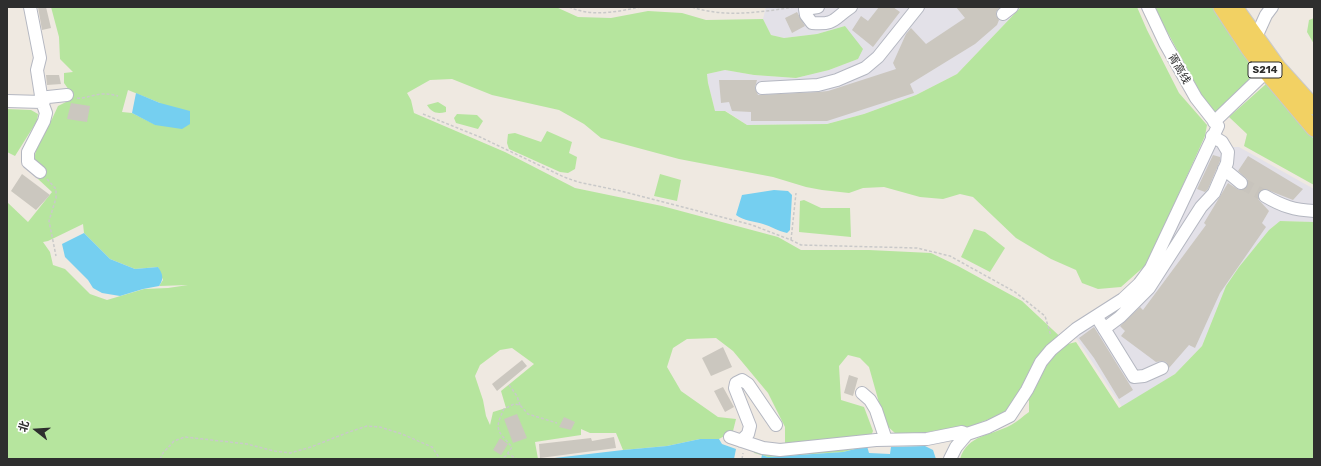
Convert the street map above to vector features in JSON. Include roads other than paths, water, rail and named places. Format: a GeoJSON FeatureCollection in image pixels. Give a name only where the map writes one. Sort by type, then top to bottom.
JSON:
{"type":"FeatureCollection","features":[{"type":"Feature","properties":{"kind":"main road","name":"S214"},"geometry":{"type":"LineString","coordinates":[[1221,7],[1266,72],[1314,129]]}},
{"type":"Feature","properties":{"kind":"main road","name":"S214"},"geometry":{"type":"LineString","coordinates":[[1235,7],[1278,67],[1314,107]]}},
{"type":"Feature","properties":{"kind":"street"},"geometry":{"type":"LineString","coordinates":[[30,7],[40,58],[37,70],[42,102],[46,113],[44,121],[28,152],[28,162],[40,172]]}},
{"type":"Feature","properties":{"kind":"street"},"geometry":{"type":"LineString","coordinates":[[818,7],[806,9],[806,15],[812,23],[822,24],[833,22],[846,7]]}},
{"type":"Feature","properties":{"kind":"street"},"geometry":{"type":"LineString","coordinates":[[762,88],[818,85],[837,80],[864,68],[878,57],[918,7]]}},
{"type":"Feature","properties":{"kind":"street","name":"胥高线"},"geometry":{"type":"LineString","coordinates":[[1148,7],[1164,43],[1228,152],[1227,163],[1224,169]]}},
{"type":"Feature","properties":{"kind":"street"},"geometry":{"type":"LineString","coordinates":[[1256,37],[1266,15],[1272,7]]}},
{"type":"Feature","properties":{"kind":"street"},"geometry":{"type":"LineString","coordinates":[[950,459],[956,447],[967,434],[988,427],[1010,416],[1027,390],[1041,362],[1051,350],[1076,329],[1123,299],[1139,284],[1151,268],[1215,128],[1266,72]]}},
{"type":"Feature","properties":{"kind":"street"},"geometry":{"type":"LineString","coordinates":[[7,101],[42,102],[48,97],[68,96]]}},
{"type":"Feature","properties":{"kind":"street"},"geometry":{"type":"LineString","coordinates":[[1104,329],[1120,317],[1149,288],[1202,207],[1214,193],[1224,169],[1241,183]]}},
{"type":"Feature","properties":{"kind":"street"},"geometry":{"type":"LineString","coordinates":[[1265,196],[1292,209],[1314,211]]}},
{"type":"Feature","properties":{"kind":"street"},"geometry":{"type":"LineString","coordinates":[[1096,316],[1134,377],[1144,376],[1162,368]]}},
{"type":"Feature","properties":{"kind":"street"},"geometry":{"type":"LineString","coordinates":[[776,425],[748,384],[742,380],[736,383],[735,388],[750,426],[748,434],[736,439],[763,448],[780,450],[886,440],[927,439],[962,432],[967,434]]}},
{"type":"Feature","properties":{"kind":"street"},"geometry":{"type":"LineString","coordinates":[[862,393],[870,400],[876,410],[886,440]]}},
{"type":"Feature","properties":{"kind":"water"},"geometry":{"type":"Polygon","coordinates":[[[136,93],[160,103],[190,111],[190,124],[182,129],[155,125],[132,113],[136,93]]]}},
{"type":"Feature","properties":{"kind":"water"},"geometry":{"type":"Polygon","coordinates":[[[774,190],[788,191],[792,195],[790,230],[787,233],[766,225],[742,219],[736,215],[742,195],[774,190]]]}},
{"type":"Feature","properties":{"kind":"water"},"geometry":{"type":"Polygon","coordinates":[[[84,233],[110,259],[135,269],[158,267],[162,276],[162,281],[159,286],[120,296],[102,293],[93,288],[88,280],[65,257],[62,244],[84,233]]]}},
{"type":"Feature","properties":{"kind":"water"},"geometry":{"type":"Polygon","coordinates":[[[700,439],[719,439],[722,444],[736,449],[734,459],[546,459],[667,446],[700,439]]]}},
{"type":"Feature","properties":{"kind":"water"},"geometry":{"type":"Polygon","coordinates":[[[867,446],[869,453],[890,454],[891,447],[925,446],[933,450],[936,459],[761,459],[762,455],[768,457],[843,452],[867,446]]]}},
{"type":"Feature","properties":{"kind":"tunnel"},"geometry":{"type":"LineString","coordinates":[[1241,183],[1265,196]]}}]}
